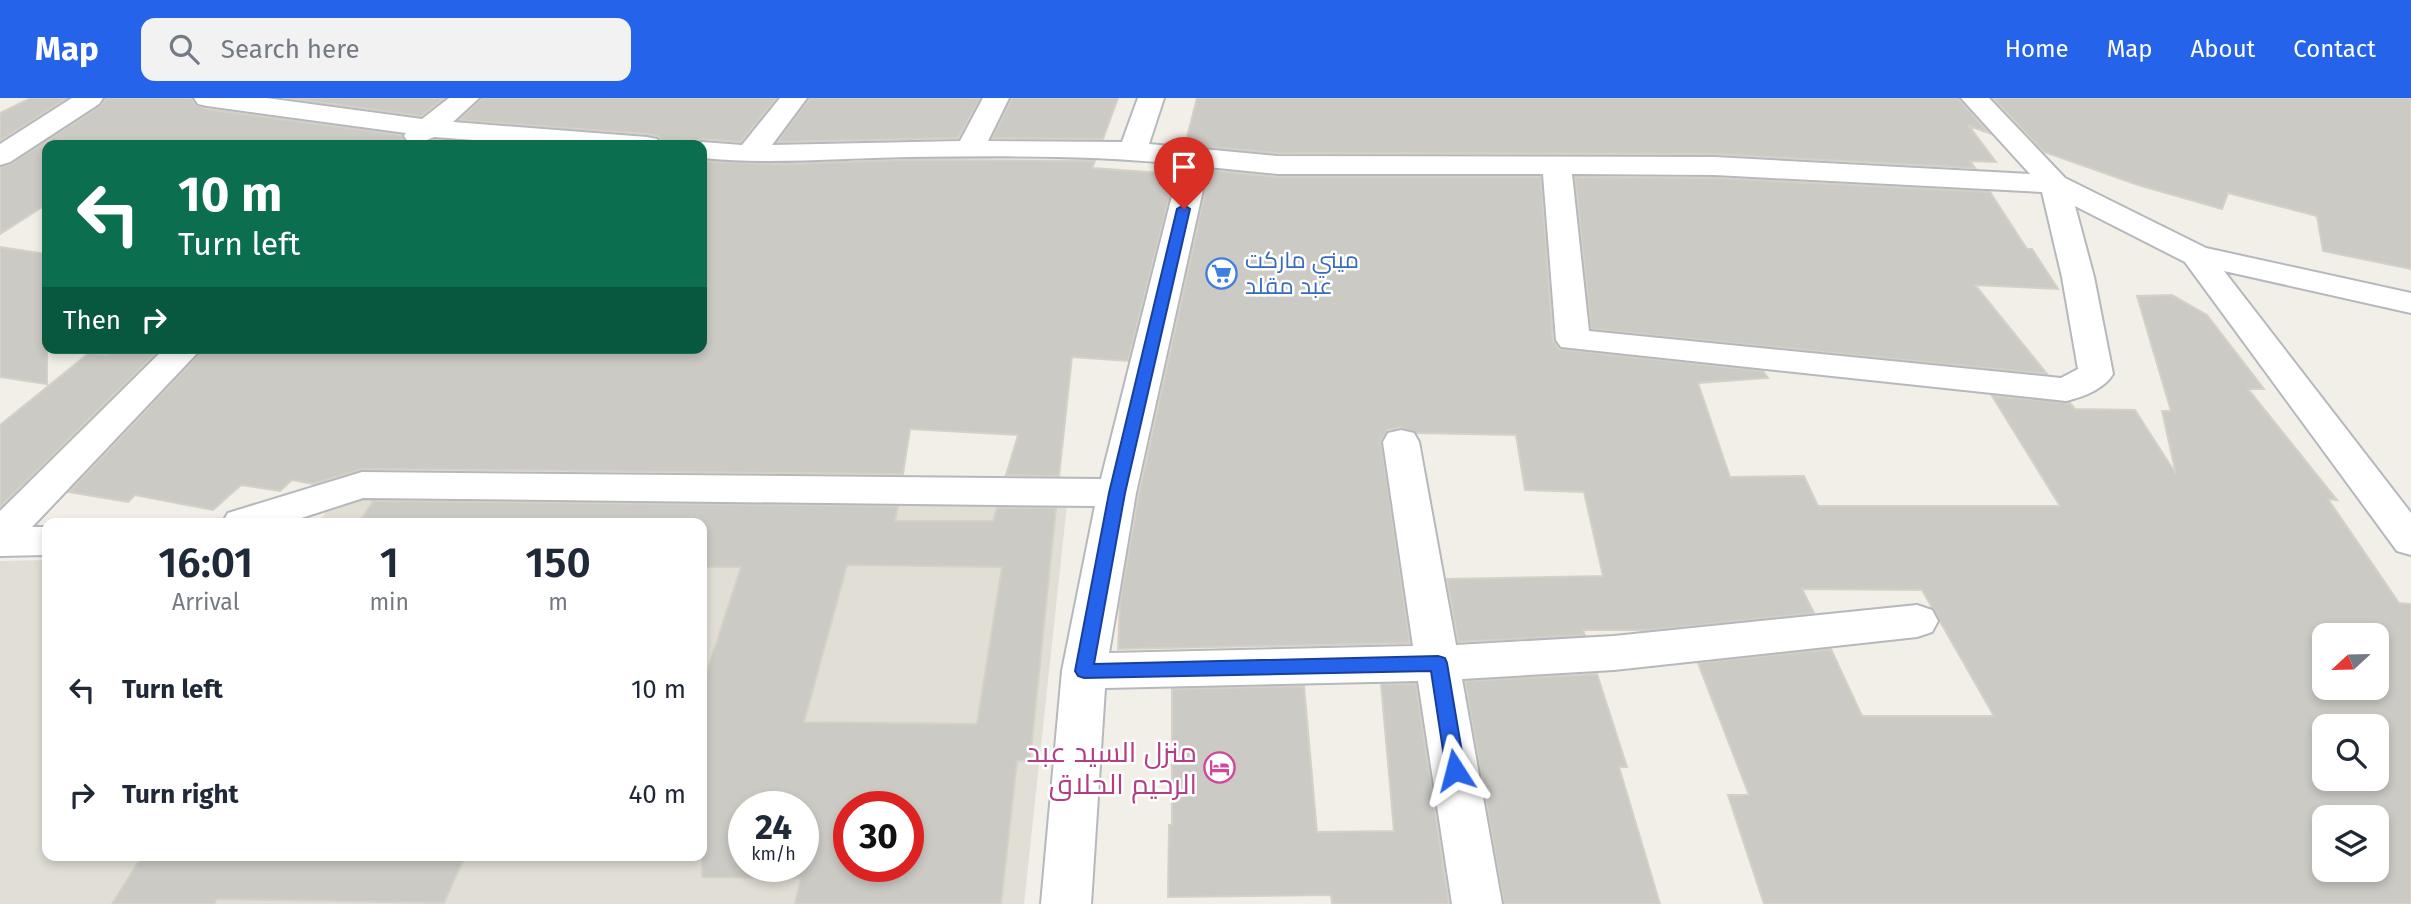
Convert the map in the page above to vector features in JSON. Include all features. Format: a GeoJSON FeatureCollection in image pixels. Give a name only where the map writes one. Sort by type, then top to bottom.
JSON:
{"type":"FeatureCollection","features":[{"type":"Feature","properties":{"kind":"street"},"geometry":{"type":"LineString","coordinates":[[0,156],[90,98]]}},
{"type":"Feature","properties":{"kind":"street"},"geometry":{"type":"LineString","coordinates":[[207,98],[324,105],[417,136],[519,140]]}},
{"type":"Feature","properties":{"kind":"street"},"geometry":{"type":"LineString","coordinates":[[417,136],[466,98]]}},
{"type":"Feature","properties":{"kind":"street"},"geometry":{"type":"LineString","coordinates":[[750,153],[794,98]]}},
{"type":"Feature","properties":{"kind":"street"},"geometry":{"type":"LineString","coordinates":[[970,150],[996,98]]}},
{"type":"Feature","properties":{"kind":"street"},"geometry":{"type":"LineString","coordinates":[[1133,151],[1151,98]]}},
{"type":"Feature","properties":{"kind":"street"},"geometry":{"type":"LineString","coordinates":[[1974,98],[2055,184],[2196,255],[2411,303]]}},
{"type":"Feature","properties":{"kind":"street"},"geometry":{"type":"LineString","coordinates":[[707,150],[750,153],[1133,151],[1278,165],[1715,166],[2055,184]]}},
{"type":"Feature","properties":{"kind":"street"},"geometry":{"type":"LineString","coordinates":[[1066,904],[1084,671],[1117,493],[1196,157]]}},
{"type":"Feature","properties":{"kind":"street"},"geometry":{"type":"LineString","coordinates":[[1556,166],[1573,340],[2066,390],[2096,374],[2078,277],[2055,184]]}},
{"type":"Feature","properties":{"kind":"street"},"geometry":{"type":"LineString","coordinates":[[2196,255],[2411,541]]}},
{"type":"Feature","properties":{"kind":"street"},"geometry":{"type":"LineString","coordinates":[[0,535],[179,354]]}},
{"type":"Feature","properties":{"kind":"street"},"geometry":{"type":"LineString","coordinates":[[1401,442],[1477,904]]}},
{"type":"Feature","properties":{"kind":"street"},"geometry":{"type":"LineString","coordinates":[[258,518],[362,485],[1117,493]]}},
{"type":"Feature","properties":{"kind":"street"},"geometry":{"type":"LineString","coordinates":[[0,541],[42,541]]}},
{"type":"Feature","properties":{"kind":"street"},"geometry":{"type":"LineString","coordinates":[[1084,671],[1438,663],[1614,653],[1917,621]]}},
{"type":"Feature","properties":{"kind":"shaded area"},"geometry":{"type":"Polygon","coordinates":[[[361,495],[1068,495],[1024,904],[0,904],[0,561],[42,560],[42,861],[707,861],[707,518],[322,518],[332,503],[361,495]]]}},
{"type":"Feature","properties":{"kind":"building"},"geometry":{"type":"Polygon","coordinates":[[[31,98],[67,98],[0,141],[0,113],[31,98]]]}},
{"type":"Feature","properties":{"kind":"building"},"geometry":{"type":"Polygon","coordinates":[[[106,98],[191,98],[196,105],[206,109],[402,135],[404,140],[48,140],[100,106],[106,98]]]}},
{"type":"Feature","properties":{"kind":"building"},"geometry":{"type":"Polygon","coordinates":[[[286,98],[445,98],[421,116],[286,98]]]}},
{"type":"Feature","properties":{"kind":"building"},"geometry":{"type":"Polygon","coordinates":[[[482,98],[777,98],[741,142],[661,140],[658,136],[647,134],[459,120],[482,98]]]}},
{"type":"Feature","properties":{"kind":"building"},"geometry":{"type":"Polygon","coordinates":[[[810,98],[980,99],[958,138],[777,142],[810,98]]]}},
{"type":"Feature","properties":{"kind":"building"},"geometry":{"type":"Polygon","coordinates":[[[1012,98],[1118,98],[1103,139],[992,138],[1012,98]]]}},
{"type":"Feature","properties":{"kind":"building"},"geometry":{"type":"Polygon","coordinates":[[[1197,98],[1958,98],[1989,133],[1969,126],[1996,162],[1970,161],[1975,168],[1715,154],[1278,153],[1185,145],[1197,98]]]}},
{"type":"Feature","properties":{"kind":"building"},"geometry":{"type":"Polygon","coordinates":[[[1993,98],[2411,98],[2411,269],[2323,251],[2317,216],[2228,193],[2222,209],[2138,185],[2044,152],[1993,98]]]}},
{"type":"Feature","properties":{"kind":"building"},"geometry":{"type":"Polygon","coordinates":[[[42,144],[42,207],[0,234],[0,167],[11,164],[42,144]]]}},
{"type":"Feature","properties":{"kind":"building"},"geometry":{"type":"Polygon","coordinates":[[[909,160],[1095,161],[1092,168],[1175,174],[1128,361],[1072,357],[1059,476],[1006,475],[1018,435],[910,429],[903,474],[362,469],[313,484],[292,480],[280,491],[241,485],[213,510],[135,495],[128,502],[69,492],[199,354],[707,354],[707,161],[780,164],[909,160]]]}},
{"type":"Feature","properties":{"kind":"building"},"geometry":{"type":"Polygon","coordinates":[[[1210,170],[1278,177],[1541,177],[1553,340],[1559,349],[1763,371],[1768,378],[1698,383],[1730,477],[1804,476],[1818,506],[2060,506],[1992,396],[2070,403],[2075,409],[2135,410],[2176,474],[2162,411],[2171,411],[2137,296],[2172,295],[2207,315],[2264,389],[2248,389],[2337,500],[2328,499],[2399,603],[2411,604],[2411,904],[1764,904],[1728,795],[1749,795],[1698,663],[1831,649],[1862,716],[1994,716],[1922,590],[1802,589],[1814,613],[1651,630],[1583,630],[1585,635],[1458,642],[1447,579],[1603,576],[1584,492],[1525,490],[1516,435],[1417,433],[1400,427],[1387,430],[1381,441],[1410,643],[1118,649],[1120,601],[1139,494],[1210,170]]]}},
{"type":"Feature","properties":{"kind":"building"},"geometry":{"type":"Polygon","coordinates":[[[1575,177],[1715,178],[1990,192],[2027,249],[2032,249],[2058,289],[1975,285],[2047,374],[1591,329],[1575,177]]]}},
{"type":"Feature","properties":{"kind":"building"},"geometry":{"type":"Polygon","coordinates":[[[0,247],[42,253],[42,354],[47,354],[47,384],[0,377],[0,247]]]}},
{"type":"Feature","properties":{"kind":"building"},"geometry":{"type":"Polygon","coordinates":[[[88,354],[155,354],[0,507],[0,425],[88,354]]]}},
{"type":"Feature","properties":{"kind":"building"},"geometry":{"type":"Polygon","coordinates":[[[373,501],[898,506],[895,521],[993,521],[997,508],[1056,508],[1030,760],[1017,761],[1001,904],[795,904],[800,882],[819,882],[819,791],[728,791],[728,877],[702,877],[702,861],[707,861],[707,672],[741,567],[707,567],[707,518],[362,518],[373,501]],[[847,565],[804,722],[977,724],[1002,567],[847,565]]]}},
{"type":"Feature","properties":{"kind":"building"},"geometry":{"type":"Polygon","coordinates":[[[1597,674],[1627,767],[1619,767],[1660,904],[1504,904],[1465,681],[1597,674]]]}},
{"type":"Feature","properties":{"kind":"building"},"geometry":{"type":"Polygon","coordinates":[[[1381,684],[1416,684],[1449,904],[1332,904],[1331,895],[1168,897],[1169,825],[1172,825],[1172,689],[1304,686],[1317,832],[1394,831],[1381,684]]]}},
{"type":"Feature","properties":{"kind":"building"},"geometry":{"type":"Polygon","coordinates":[[[139,861],[463,861],[444,903],[217,899],[214,904],[112,904],[139,861]]]}},
{"type":"Feature","properties":{"kind":"place","name":"ميني ماركت عبد مقلد"},"geometry":{"type":"Point","coordinates":[1222,273]}},
{"type":"Feature","properties":{"kind":"place","name":"منزل السيد عبد الرحيم الحلاق"},"geometry":{"type":"Point","coordinates":[1220,768]}},
{"type":"Feature","properties":{"kind":"route"},"geometry":{"type":"LineString","coordinates":[[1184,209],[1117,493],[1084,671],[1438,663],[1455,770]]}}]}
